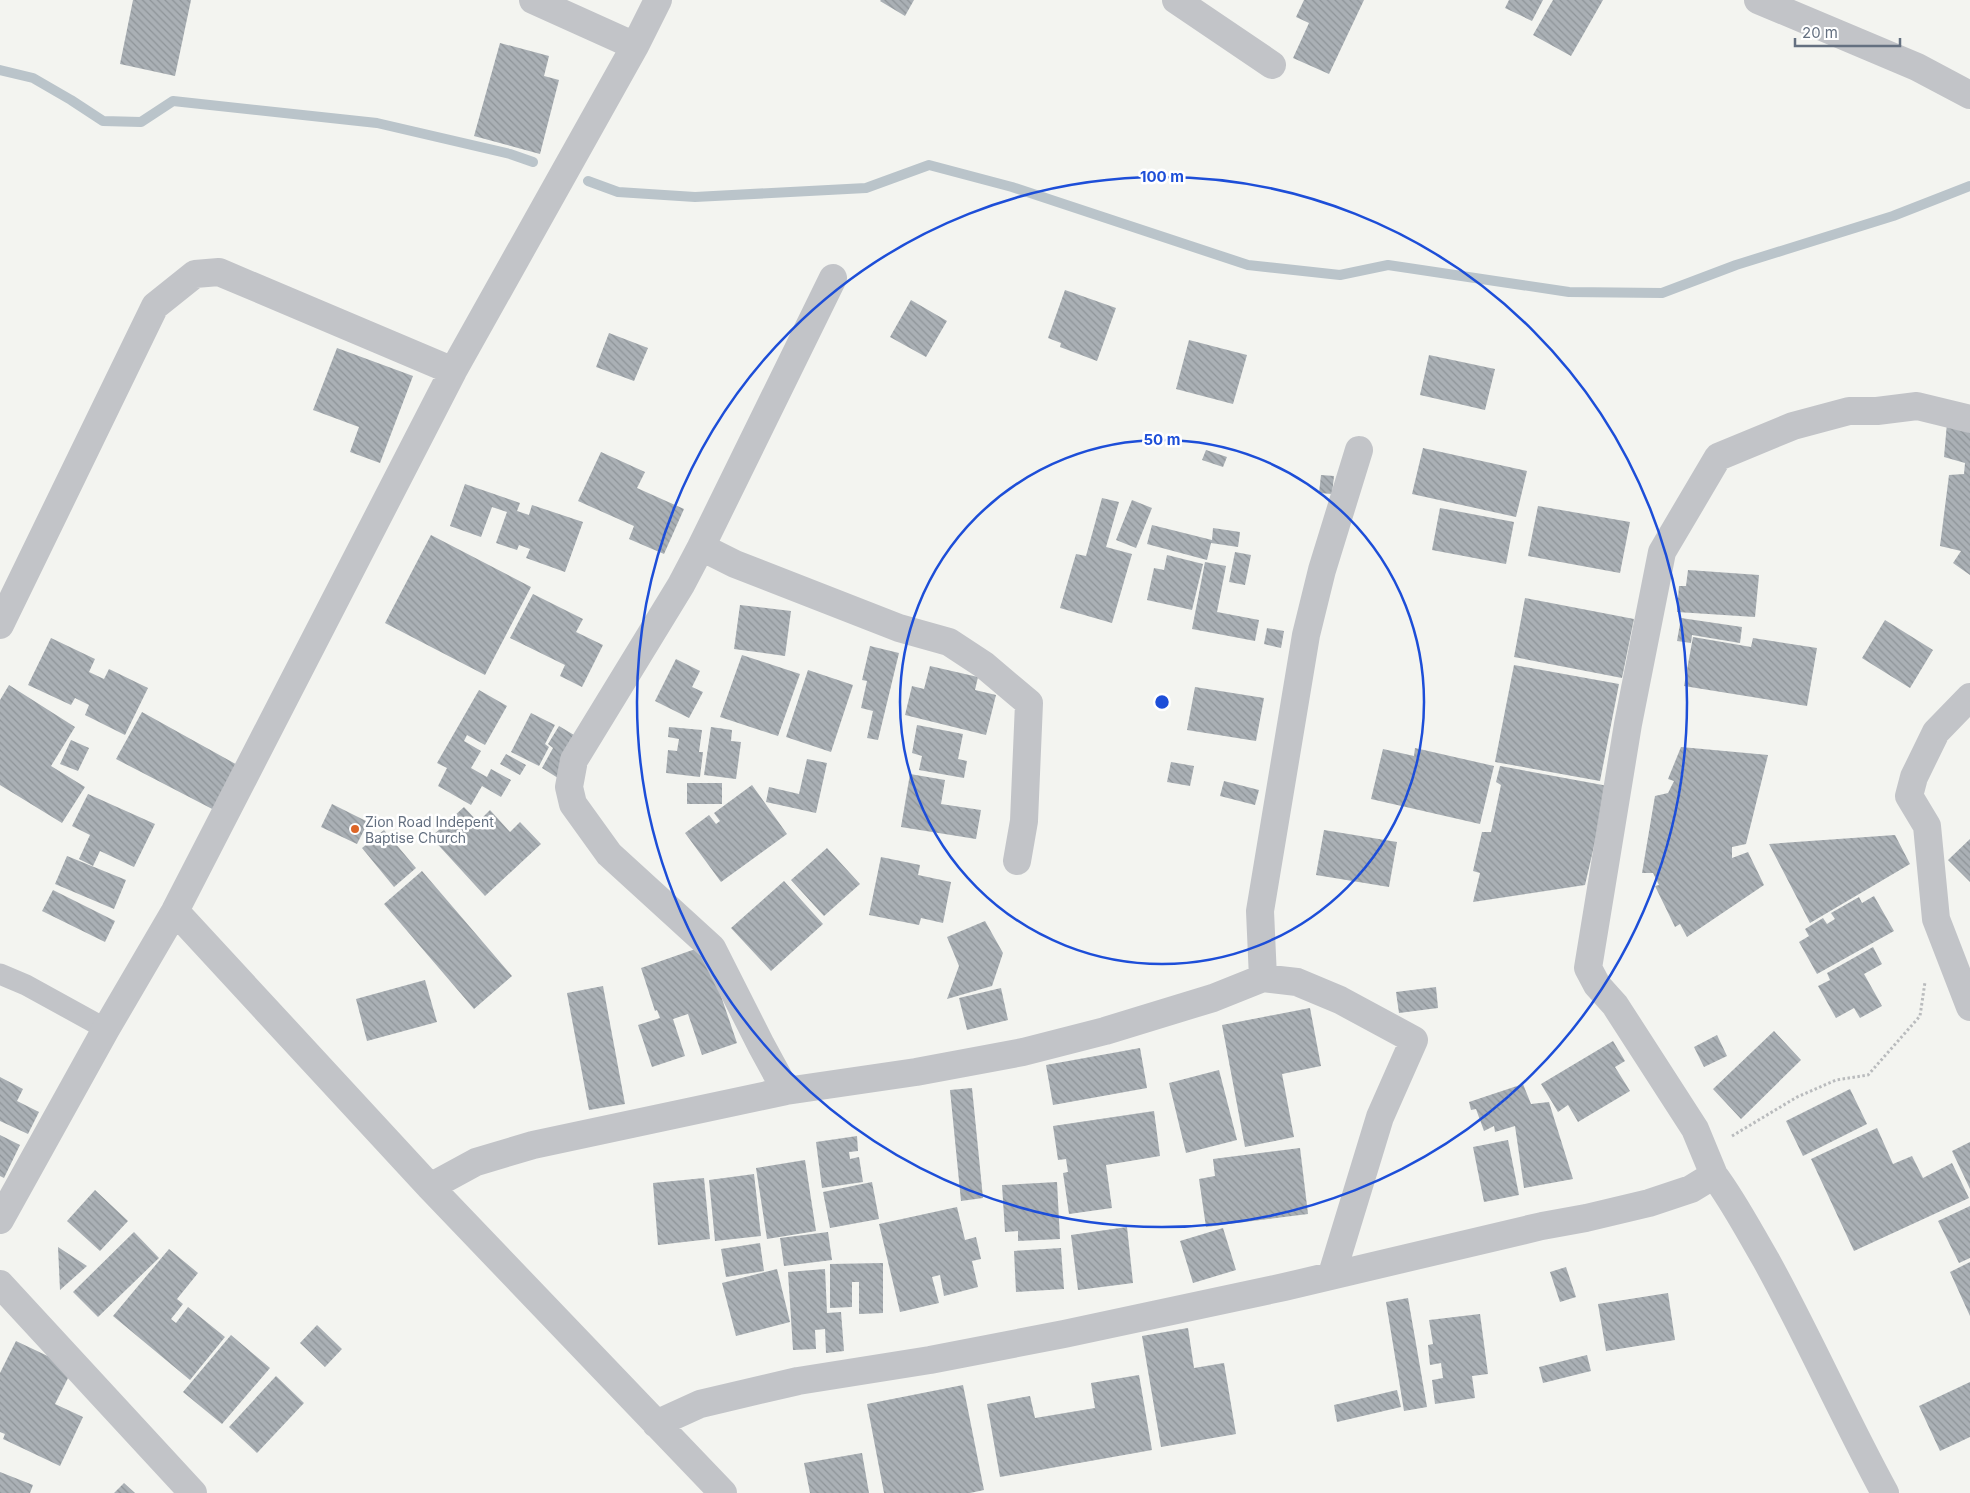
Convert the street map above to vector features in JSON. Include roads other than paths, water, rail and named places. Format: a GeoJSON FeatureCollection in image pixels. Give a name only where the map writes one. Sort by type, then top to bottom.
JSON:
{"type":"FeatureCollection","features":[{"type":"Feature","properties":{"kind":"street"},"geometry":{"type":"LineString","coordinates":[[533,0],[636,46]]}},
{"type":"Feature","properties":{"kind":"street"},"geometry":{"type":"LineString","coordinates":[[0,1220],[175,911],[453,371],[636,46],[658,0]]}},
{"type":"Feature","properties":{"kind":"street"},"geometry":{"type":"LineString","coordinates":[[1176,0],[1272,65]]}},
{"type":"Feature","properties":{"kind":"street"},"geometry":{"type":"LineString","coordinates":[[1758,0],[1917,67],[1970,95]]}},
{"type":"Feature","properties":{"kind":"street"},"geometry":{"type":"LineString","coordinates":[[0,625],[155,306],[195,274],[219,272],[453,371]]}},
{"type":"Feature","properties":{"kind":"street"},"geometry":{"type":"LineString","coordinates":[[786,1091],[712,948],[609,854],[573,804],[569,787],[574,760],[681,585],[833,278]]}},
{"type":"Feature","properties":{"kind":"street"},"geometry":{"type":"LineString","coordinates":[[1885,1493],[1863,1454],[1824,1371],[1772,1272],[1732,1198],[1714,1176],[1695,1129],[1615,1004],[1597,985],[1588,968],[1628,724],[1662,552],[1718,457],[1793,426],[1849,411],[1877,411],[1917,406],[1970,419]]}},
{"type":"Feature","properties":{"kind":"street"},"geometry":{"type":"LineString","coordinates":[[1263,978],[1260,911],[1306,635],[1322,570],[1358,450]]}},
{"type":"Feature","properties":{"kind":"street"},"geometry":{"type":"LineString","coordinates":[[701,547],[735,564],[899,628],[949,642],[984,665],[1029,703],[1024,821],[1017,862]]}},
{"type":"Feature","properties":{"kind":"street"},"geometry":{"type":"LineString","coordinates":[[1970,697],[1936,732],[1914,777],[1909,796],[1926,826],[1936,919],[1970,1007]]}},
{"type":"Feature","properties":{"kind":"street"},"geometry":{"type":"LineString","coordinates":[[175,911],[430,1187],[723,1493]]}},
{"type":"Feature","properties":{"kind":"street"},"geometry":{"type":"LineString","coordinates":[[430,1187],[476,1162],[533,1145],[786,1091],[916,1072],[1023,1052],[1105,1031],[1213,998],[1263,978],[1297,982],[1340,1000],[1414,1040],[1380,1117],[1332,1274]]}},
{"type":"Feature","properties":{"kind":"street"},"geometry":{"type":"LineString","coordinates":[[656,1424],[700,1404],[798,1382],[930,1360],[1064,1334],[1284,1287],[1332,1274],[1542,1226],[1586,1218],[1649,1203],[1690,1190],[1714,1176]]}},
{"type":"Feature","properties":{"kind":"street"},"geometry":{"type":"LineString","coordinates":[[0,1284],[193,1493]]}},
{"type":"Feature","properties":{"kind":"lane"},"geometry":{"type":"LineString","coordinates":[[0,974],[26,985],[106,1030]]}},
{"type":"Feature","properties":{"kind":"waterway"},"geometry":{"type":"LineString","coordinates":[[0,70],[33,78],[103,121],[141,122],[173,101],[377,123],[510,154],[533,162]]}},
{"type":"Feature","properties":{"kind":"waterway"},"geometry":{"type":"LineString","coordinates":[[588,181],[618,192],[695,197],[866,188],[929,165],[1012,187],[1248,265],[1340,275],[1388,265],[1569,292],[1662,293],[1736,265],[1893,216],[1970,186]]}},
{"type":"Feature","properties":{"kind":"place","name":"Zion Road Indepent Baptise Church"},"geometry":{"type":"Point","coordinates":[355,829]}}]}
